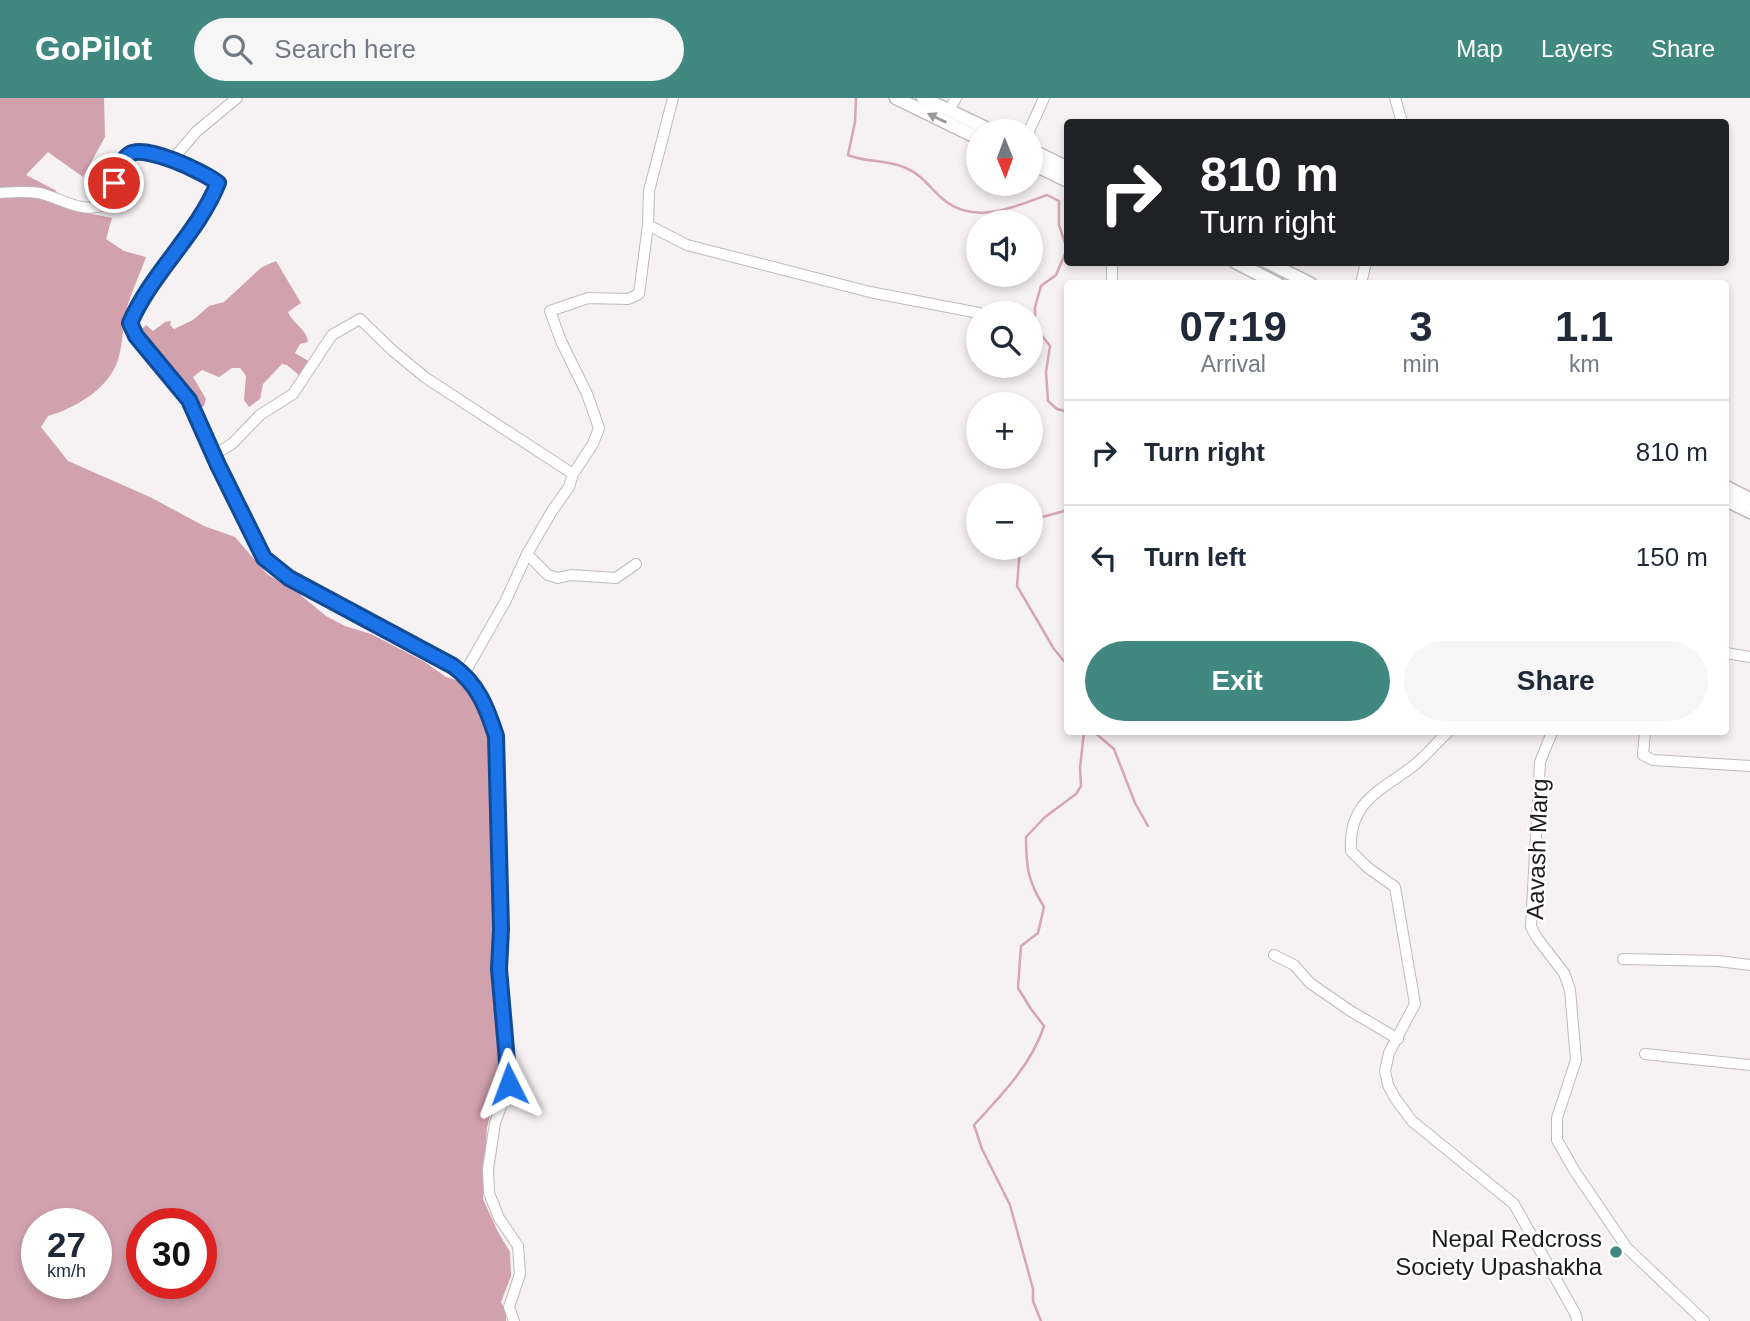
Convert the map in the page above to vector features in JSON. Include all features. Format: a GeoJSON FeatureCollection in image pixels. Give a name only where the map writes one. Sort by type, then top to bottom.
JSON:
{"type":"FeatureCollection","features":[{"type":"Feature","properties":{"kind":"main road"},"geometry":{"type":"LineString","coordinates":[[896,98],[966,132]]}},
{"type":"Feature","properties":{"kind":"main road"},"geometry":{"type":"LineString","coordinates":[[923,98],[967,119]]}},
{"type":"Feature","properties":{"kind":"main road"},"geometry":{"type":"LineString","coordinates":[[1043,156],[1064,165]]}},
{"type":"Feature","properties":{"kind":"main road"},"geometry":{"type":"LineString","coordinates":[[1043,169],[1064,179]]}},
{"type":"Feature","properties":{"kind":"main road"},"geometry":{"type":"LineString","coordinates":[[1243,266],[1270,280]]}},
{"type":"Feature","properties":{"kind":"main road"},"geometry":{"type":"LineString","coordinates":[[1275,266],[1303,280]]}},
{"type":"Feature","properties":{"kind":"main road"},"geometry":{"type":"LineString","coordinates":[[1729,488],[1750,499]]}},
{"type":"Feature","properties":{"kind":"main road"},"geometry":{"type":"LineString","coordinates":[[1729,502],[1750,512]]}},
{"type":"Feature","properties":{"kind":"street"},"geometry":{"type":"LineString","coordinates":[[172,160],[197,131],[237,98]]}},
{"type":"Feature","properties":{"kind":"street"},"geometry":{"type":"LineString","coordinates":[[464,674],[505,602],[527,554],[569,487],[573,474],[593,444],[599,428],[550,311],[588,298],[628,299],[639,294],[648,225],[649,191],[673,98]]}},
{"type":"Feature","properties":{"kind":"street"},"geometry":{"type":"LineString","coordinates":[[949,110],[956,98]]}},
{"type":"Feature","properties":{"kind":"street"},"geometry":{"type":"LineString","coordinates":[[1034,119],[1044,98]]}},
{"type":"Feature","properties":{"kind":"street"},"geometry":{"type":"LineString","coordinates":[[1395,98],[1401,119]]}},
{"type":"Feature","properties":{"kind":"street"},"geometry":{"type":"LineString","coordinates":[[0,193],[40,193],[67,204],[98,208],[110,197],[118,169],[132,153],[139,151],[172,160],[218,183],[205,210],[141,300],[130,323],[136,336],[189,400],[264,558],[289,578],[441,658],[464,674],[479,692],[496,736],[501,929],[499,969],[509,1084],[495,1123],[488,1169],[489,1193],[499,1219],[518,1246],[520,1274],[509,1307],[514,1321]]}},
{"type":"Feature","properties":{"kind":"street"},"geometry":{"type":"LineString","coordinates":[[648,225],[687,244],[870,292],[966,310]]}},
{"type":"Feature","properties":{"kind":"street"},"geometry":{"type":"LineString","coordinates":[[214,454],[233,443],[260,415],[293,394],[332,335],[360,318],[393,351],[426,378],[573,474]]}},
{"type":"Feature","properties":{"kind":"street"},"geometry":{"type":"LineString","coordinates":[[527,554],[548,575],[558,578],[571,575],[616,578],[636,564]]}},
{"type":"Feature","properties":{"kind":"street"},"geometry":{"type":"LineString","coordinates":[[1729,654],[1750,657]]}},
{"type":"Feature","properties":{"kind":"street"},"geometry":{"type":"LineString","coordinates":[[1445,735],[1415,765],[1380,789],[1357,812],[1350,831],[1351,851],[1367,867],[1395,887],[1415,1004],[1390,1053],[1385,1071],[1395,1098],[1412,1121],[1514,1204],[1577,1321]]}},
{"type":"Feature","properties":{"kind":"street","name":"Aavash Marg"},"geometry":{"type":"LineString","coordinates":[[1551,735],[1540,762],[1531,927],[1564,973],[1570,990],[1576,1059],[1558,1118],[1557,1140],[1627,1248],[1704,1321]]}},
{"type":"Feature","properties":{"kind":"street"},"geometry":{"type":"LineString","coordinates":[[1645,735],[1643,755],[1653,760],[1750,766]]}},
{"type":"Feature","properties":{"kind":"street"},"geometry":{"type":"LineString","coordinates":[[1274,955],[1294,965],[1310,983],[1349,1010],[1398,1039]]}},
{"type":"Feature","properties":{"kind":"street"},"geometry":{"type":"LineString","coordinates":[[1623,960],[1718,961],[1750,965]]}},
{"type":"Feature","properties":{"kind":"street"},"geometry":{"type":"LineString","coordinates":[[1645,1054],[1750,1065]]}},
{"type":"Feature","properties":{"kind":"shaded area"},"geometry":{"type":"Polygon","coordinates":[[[0,98],[104,98],[105,137],[83,177],[48,152],[26,175],[55,190],[73,210],[112,218],[106,239],[124,251],[146,257],[127,308],[119,356],[109,377],[81,402],[48,416],[41,427],[68,461],[150,497],[204,526],[235,537],[267,574],[298,593],[326,616],[345,626],[371,634],[425,662],[446,677],[465,683],[483,715],[492,767],[495,997],[503,1055],[487,1128],[483,1199],[510,1252],[511,1276],[501,1302],[506,1321],[0,1321],[0,98]]]}},
{"type":"Feature","properties":{"kind":"shaded area"},"geometry":{"type":"Polygon","coordinates":[[[276,261],[301,303],[288,312],[308,342],[300,344],[295,353],[310,362],[300,376],[282,364],[263,384],[260,399],[249,407],[244,400],[246,376],[240,368],[232,368],[219,377],[202,370],[193,377],[206,399],[204,406],[199,408],[142,329],[146,325],[153,331],[171,321],[170,325],[174,329],[193,320],[209,306],[224,302],[262,267],[276,261]]]}},
{"type":"Feature","properties":{"kind":"waterway"},"geometry":{"type":"LineString","coordinates":[[856,98],[855,122],[848,155],[906,168],[918,175],[948,203],[972,212],[998,211],[1047,195],[1059,201],[1059,225],[1064,240]]}},
{"type":"Feature","properties":{"kind":"waterway"},"geometry":{"type":"LineString","coordinates":[[1064,256],[1056,275],[1041,286],[1035,307],[1035,327],[1050,346],[1046,372],[1048,401],[1064,411]]}},
{"type":"Feature","properties":{"kind":"waterway"},"geometry":{"type":"LineString","coordinates":[[1043,517],[1064,511]]}},
{"type":"Feature","properties":{"kind":"waterway"},"geometry":{"type":"LineString","coordinates":[[1019,560],[1017,586],[1064,661]]}},
{"type":"Feature","properties":{"kind":"waterway"},"geometry":{"type":"LineString","coordinates":[[1041,1321],[1033,1301],[1033,1289],[1010,1205],[982,1149],[974,1125],[1024,1066],[1044,1026],[1018,988],[1021,946],[1038,933],[1044,907],[1029,874],[1026,837],[1045,817],[1076,794],[1081,786],[1084,735]]}},
{"type":"Feature","properties":{"kind":"waterway"},"geometry":{"type":"LineString","coordinates":[[1098,735],[1114,749],[1135,803],[1148,826]]}},
{"type":"Feature","properties":{"kind":"place","name":"Nepal Redcross Society Upashakha"},"geometry":{"type":"Point","coordinates":[1616,1252]}},
{"type":"Feature","properties":{"kind":"route"},"geometry":{"type":"LineString","coordinates":[[114,183],[118,169],[127,156],[139,151],[172,160],[211,177],[218,183],[205,210],[141,300],[130,323],[136,336],[189,400],[264,558],[289,578],[453,666],[464,674],[479,692],[488,710],[496,736],[501,929],[499,969],[509,1084]]}}]}
